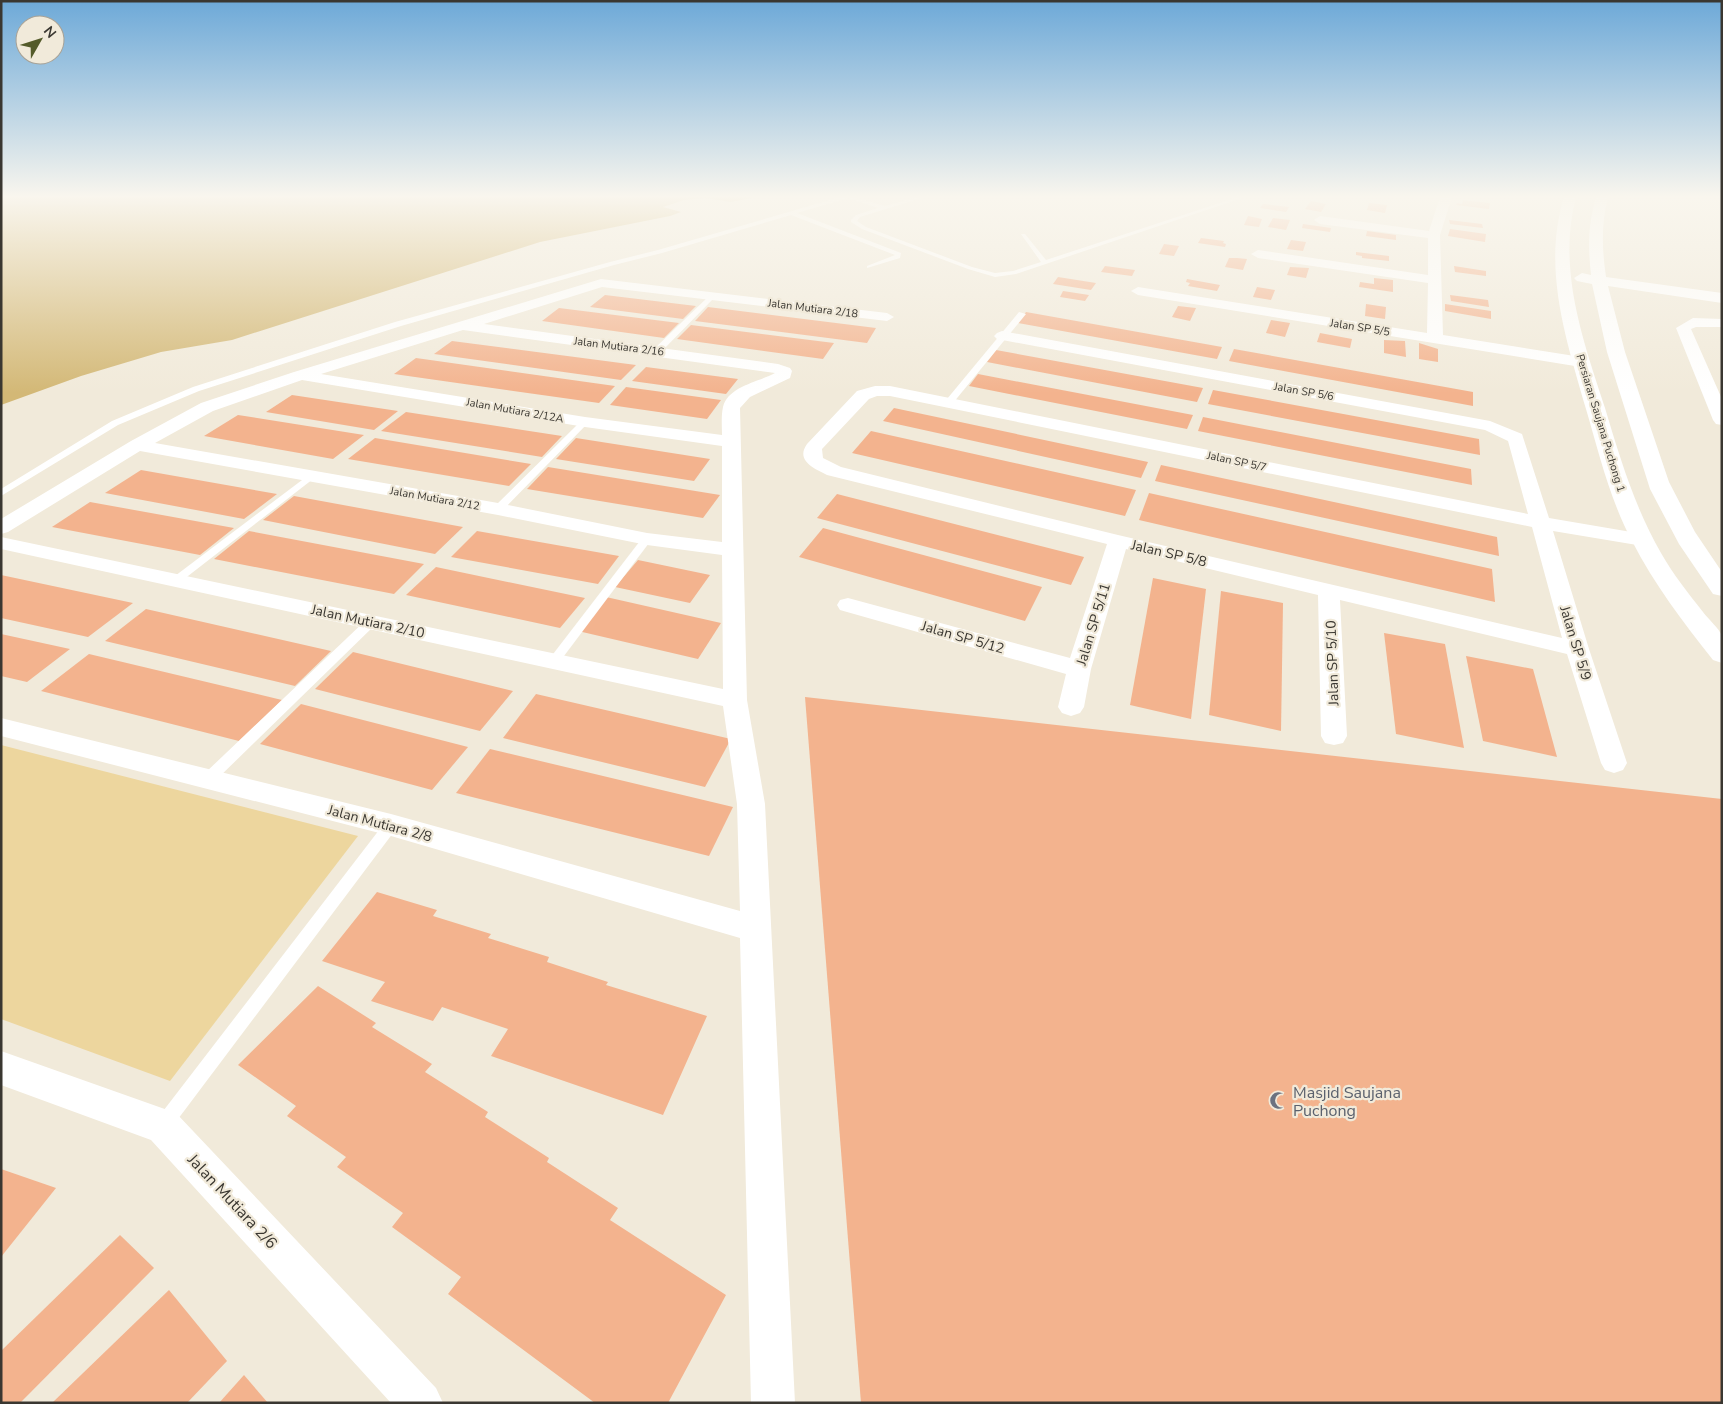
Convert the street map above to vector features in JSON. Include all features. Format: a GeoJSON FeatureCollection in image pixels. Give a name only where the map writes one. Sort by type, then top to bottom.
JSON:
{"type":"FeatureCollection","features":[{"type":"Feature","properties":{"kind":"street"},"geometry":{"type":"LineString","coordinates":[[1315,263],[1433,280]]}},
{"type":"Feature","properties":{"kind":"street"},"geometry":{"type":"LineString","coordinates":[[1433,263],[1435,339]]}},
{"type":"Feature","properties":{"kind":"street","name":"Persiaran Saujana Puchong 1"},"geometry":{"type":"LineString","coordinates":[[1562,263],[1563,276],[1581,362],[1618,486],[1643,540],[1684,607],[1722,654]]}},
{"type":"Feature","properties":{"kind":"street"},"geometry":{"type":"LineString","coordinates":[[1597,263],[1598,280],[1628,392],[1663,495],[1705,568],[1722,589]]}},
{"type":"Feature","properties":{"kind":"street"},"geometry":{"type":"LineString","coordinates":[[1563,276],[1722,298]]}},
{"type":"Feature","properties":{"kind":"street","name":"Jalan Mutiara 2/18"},"geometry":{"type":"LineString","coordinates":[[1,528],[138,444],[207,407],[300,375],[590,286],[616,283],[888,317]]}},
{"type":"Feature","properties":{"kind":"street","name":"Jalan SP 5/5"},"geometry":{"type":"LineString","coordinates":[[1138,291],[1581,362]]}},
{"type":"Feature","properties":{"kind":"street"},"geometry":{"type":"LineString","coordinates":[[1722,323],[1693,322],[1683,328],[1722,420]]}},
{"type":"Feature","properties":{"kind":"street","name":"Jalan Mutiara 2/16"},"geometry":{"type":"LineString","coordinates":[[461,325],[657,351],[784,371],[784,375],[738,396],[732,402],[731,442]]}},
{"type":"Feature","properties":{"kind":"street","name":"Jalan SP 5/6"},"geometry":{"type":"LineString","coordinates":[[1002,336],[1490,426],[1516,438],[1541,523]]}},
{"type":"Feature","properties":{"kind":"street"},"geometry":{"type":"LineString","coordinates":[[1703,374],[1722,377]]}},
{"type":"Feature","properties":{"kind":"street","name":"Jalan Mutiara 2/12A"},"geometry":{"type":"LineString","coordinates":[[300,375],[585,422],[731,442]]}},
{"type":"Feature","properties":{"kind":"street","name":"Jalan SP 5/7"},"geometry":{"type":"LineString","coordinates":[[841,418],[862,396],[875,391],[890,390],[1541,523],[1643,540]]}},
{"type":"Feature","properties":{"kind":"street","name":"Jalan SP 5/8"},"geometry":{"type":"LineString","coordinates":[[841,418],[813,448],[814,460],[834,471],[1118,541],[1577,649]]}},
{"type":"Feature","properties":{"kind":"street"},"geometry":{"type":"LineString","coordinates":[[731,442],[735,700],[751,804],[773,1403]]}},
{"type":"Feature","properties":{"kind":"street","name":"Jalan Mutiara 2/12"},"geometry":{"type":"LineString","coordinates":[[138,444],[310,477],[498,509],[647,539],[733,550]]}},
{"type":"Feature","properties":{"kind":"street","name":"Jalan SP 5/9"},"geometry":{"type":"LineString","coordinates":[[1541,523],[1577,649],[1614,763]]}},
{"type":"Feature","properties":{"kind":"street","name":"Jalan SP 5/11"},"geometry":{"type":"LineString","coordinates":[[1071,707],[1079,670],[1118,541]]}},
{"type":"Feature","properties":{"kind":"street","name":"Jalan Mutiara 2/10"},"geometry":{"type":"LineString","coordinates":[[1,543],[735,700]]}},
{"type":"Feature","properties":{"kind":"street","name":"Jalan SP 5/10"},"geometry":{"type":"LineString","coordinates":[[1329,590],[1334,736]]}},
{"type":"Feature","properties":{"kind":"street","name":"Jalan SP 5/12"},"geometry":{"type":"LineString","coordinates":[[848,605],[1079,670]]}},
{"type":"Feature","properties":{"kind":"street","name":"Jalan Mutiara 2/8"},"geometry":{"type":"LineString","coordinates":[[1,727],[392,825],[757,929]]}},
{"type":"Feature","properties":{"kind":"street","name":"Jalan Mutiara 2/6"},"geometry":{"type":"LineString","coordinates":[[1,1068],[163,1126],[421,1403]]}},
{"type":"Feature","properties":{"kind":"lane"},"geometry":{"type":"LineString","coordinates":[[1,494],[115,423],[196,389],[398,324],[614,263]]}},
{"type":"Feature","properties":{"kind":"lane"},"geometry":{"type":"LineString","coordinates":[[869,267],[882,263]]}},
{"type":"Feature","properties":{"kind":"lane"},"geometry":{"type":"LineString","coordinates":[[955,263],[996,274],[1014,273],[1043,263]]}},
{"type":"Feature","properties":{"kind":"lane"},"geometry":{"type":"LineString","coordinates":[[657,351],[712,295]]}},
{"type":"Feature","properties":{"kind":"lane"},"geometry":{"type":"LineString","coordinates":[[950,401],[1022,314]]}},
{"type":"Feature","properties":{"kind":"lane"},"geometry":{"type":"LineString","coordinates":[[498,509],[585,422]]}},
{"type":"Feature","properties":{"kind":"lane"},"geometry":{"type":"LineString","coordinates":[[175,580],[310,477]]}},
{"type":"Feature","properties":{"kind":"lane"},"geometry":{"type":"LineString","coordinates":[[554,661],[647,539]]}},
{"type":"Feature","properties":{"kind":"lane"},"geometry":{"type":"LineString","coordinates":[[210,778],[371,622]]}},
{"type":"Feature","properties":{"kind":"lane"},"geometry":{"type":"LineString","coordinates":[[163,1126],[392,825]]}},
{"type":"Feature","properties":{"kind":"shaded area"},"geometry":{"type":"Polygon","coordinates":[[[1,263],[476,263],[232,340],[161,352],[81,376],[1,405],[1,263]]]}},
{"type":"Feature","properties":{"kind":"shaded area"},"geometry":{"type":"Polygon","coordinates":[[[1,745],[358,836],[170,1081],[1,1019],[1,745]]]}},
{"type":"Feature","properties":{"kind":"building"},"geometry":{"type":"Polygon","coordinates":[[[1227,263],[1246,263],[1243,270],[1225,267],[1227,263]]]}},
{"type":"Feature","properties":{"kind":"building"},"geometry":{"type":"Polygon","coordinates":[[[1105,266],[1135,270],[1132,276],[1101,272],[1105,266]]]}},
{"type":"Feature","properties":{"kind":"building"},"geometry":{"type":"Polygon","coordinates":[[[1454,266],[1486,271],[1486,276],[1455,272],[1454,266]]]}},
{"type":"Feature","properties":{"kind":"building"},"geometry":{"type":"Polygon","coordinates":[[[1290,267],[1309,268],[1306,278],[1287,275],[1290,267]]]}},
{"type":"Feature","properties":{"kind":"building"},"geometry":{"type":"Polygon","coordinates":[[[1058,277],[1096,283],[1091,290],[1053,284],[1058,277]]]}},
{"type":"Feature","properties":{"kind":"building"},"geometry":{"type":"Polygon","coordinates":[[[1374,278],[1393,280],[1393,292],[1359,287],[1360,282],[1374,284],[1374,278]]]}},
{"type":"Feature","properties":{"kind":"building"},"geometry":{"type":"Polygon","coordinates":[[[1187,279],[1220,285],[1217,291],[1188,286],[1190,283],[1186,282],[1187,279]]]}},
{"type":"Feature","properties":{"kind":"building"},"geometry":{"type":"Polygon","coordinates":[[[1257,287],[1275,290],[1271,300],[1253,297],[1257,287]]]}},
{"type":"Feature","properties":{"kind":"building"},"geometry":{"type":"Polygon","coordinates":[[[1063,291],[1089,295],[1085,301],[1060,297],[1063,291]]]}},
{"type":"Feature","properties":{"kind":"building"},"geometry":{"type":"Polygon","coordinates":[[[605,295],[696,306],[683,319],[590,307],[605,295]]]}},
{"type":"Feature","properties":{"kind":"building"},"geometry":{"type":"Polygon","coordinates":[[[1450,295],[1488,300],[1489,307],[1451,301],[1450,295]]]}},
{"type":"Feature","properties":{"kind":"building"},"geometry":{"type":"Polygon","coordinates":[[[1366,304],[1386,307],[1385,319],[1365,316],[1366,304]]]}},
{"type":"Feature","properties":{"kind":"building"},"geometry":{"type":"Polygon","coordinates":[[[1445,304],[1491,311],[1491,319],[1445,311],[1445,304]]]}},
{"type":"Feature","properties":{"kind":"building"},"geometry":{"type":"Polygon","coordinates":[[[1178,306],[1196,308],[1190,321],[1172,317],[1178,306]]]}},
{"type":"Feature","properties":{"kind":"building"},"geometry":{"type":"Polygon","coordinates":[[[708,307],[876,328],[867,343],[695,321],[708,307]]]}},
{"type":"Feature","properties":{"kind":"building"},"geometry":{"type":"Polygon","coordinates":[[[559,308],[679,323],[664,338],[542,321],[559,308]]]}},
{"type":"Feature","properties":{"kind":"building"},"geometry":{"type":"Polygon","coordinates":[[[1026,312],[1222,347],[1217,359],[1018,323],[1026,312]]]}},
{"type":"Feature","properties":{"kind":"building"},"geometry":{"type":"Polygon","coordinates":[[[1271,320],[1290,323],[1285,337],[1266,333],[1271,320]]]}},
{"type":"Feature","properties":{"kind":"building"},"geometry":{"type":"Polygon","coordinates":[[[691,325],[834,343],[823,359],[677,339],[691,325]]]}},
{"type":"Feature","properties":{"kind":"building"},"geometry":{"type":"Polygon","coordinates":[[[1320,333],[1352,339],[1350,348],[1317,342],[1320,333]]]}},
{"type":"Feature","properties":{"kind":"building"},"geometry":{"type":"Polygon","coordinates":[[[1384,340],[1405,341],[1406,357],[1384,353],[1384,340]]]}},
{"type":"Feature","properties":{"kind":"building"},"geometry":{"type":"Polygon","coordinates":[[[452,341],[636,365],[621,380],[434,354],[452,341]]]}},
{"type":"Feature","properties":{"kind":"building"},"geometry":{"type":"Polygon","coordinates":[[[1419,343],[1438,349],[1438,362],[1419,359],[1419,343]]]}},
{"type":"Feature","properties":{"kind":"building"},"geometry":{"type":"Polygon","coordinates":[[[1234,349],[1473,392],[1473,406],[1229,361],[1234,349]]]}},
{"type":"Feature","properties":{"kind":"building"},"geometry":{"type":"Polygon","coordinates":[[[996,350],[1203,388],[1197,402],[987,362],[996,350]]]}},
{"type":"Feature","properties":{"kind":"building"},"geometry":{"type":"Polygon","coordinates":[[[416,358],[615,386],[599,403],[394,374],[416,358]]]}},
{"type":"Feature","properties":{"kind":"building"},"geometry":{"type":"Polygon","coordinates":[[[646,367],[738,379],[726,394],[632,381],[646,367]]]}},
{"type":"Feature","properties":{"kind":"building"},"geometry":{"type":"Polygon","coordinates":[[[978,374],[1193,415],[1187,429],[969,386],[978,374]]]}},
{"type":"Feature","properties":{"kind":"building"},"geometry":{"type":"Polygon","coordinates":[[[626,387],[721,400],[707,419],[610,405],[626,387]]]}},
{"type":"Feature","properties":{"kind":"building"},"geometry":{"type":"Polygon","coordinates":[[[1213,390],[1479,439],[1480,455],[1208,404],[1213,390]]]}},
{"type":"Feature","properties":{"kind":"building"},"geometry":{"type":"Polygon","coordinates":[[[292,395],[398,411],[374,430],[266,412],[292,395]]]}},
{"type":"Feature","properties":{"kind":"building"},"geometry":{"type":"Polygon","coordinates":[[[894,408],[1148,462],[1141,478],[883,421],[894,408]]]}},
{"type":"Feature","properties":{"kind":"building"},"geometry":{"type":"Polygon","coordinates":[[[406,412],[562,436],[542,457],[381,431],[406,412]]]}},
{"type":"Feature","properties":{"kind":"building"},"geometry":{"type":"Polygon","coordinates":[[[238,415],[364,435],[333,459],[204,436],[238,415]]]}},
{"type":"Feature","properties":{"kind":"building"},"geometry":{"type":"Polygon","coordinates":[[[1203,417],[1471,469],[1472,485],[1198,431],[1203,417]]]}},
{"type":"Feature","properties":{"kind":"building"},"geometry":{"type":"Polygon","coordinates":[[[871,431],[1136,490],[1125,516],[852,453],[871,431]]]}},
{"type":"Feature","properties":{"kind":"building"},"geometry":{"type":"Polygon","coordinates":[[[375,438],[531,464],[509,486],[348,459],[375,438]]]}},
{"type":"Feature","properties":{"kind":"building"},"geometry":{"type":"Polygon","coordinates":[[[576,438],[710,459],[694,481],[556,459],[576,438]]]}},
{"type":"Feature","properties":{"kind":"building"},"geometry":{"type":"Polygon","coordinates":[[[1161,465],[1497,537],[1499,556],[1155,481],[1161,465]]]}},
{"type":"Feature","properties":{"kind":"building"},"geometry":{"type":"Polygon","coordinates":[[[548,467],[720,495],[703,518],[527,489],[548,467]]]}},
{"type":"Feature","properties":{"kind":"building"},"geometry":{"type":"Polygon","coordinates":[[[141,470],[277,494],[244,519],[105,493],[141,470]]]}},
{"type":"Feature","properties":{"kind":"building"},"geometry":{"type":"Polygon","coordinates":[[[1149,493],[1492,569],[1495,602],[1139,520],[1149,493]]]}},
{"type":"Feature","properties":{"kind":"building"},"geometry":{"type":"Polygon","coordinates":[[[837,494],[1084,557],[1071,585],[817,518],[837,494]]]}},
{"type":"Feature","properties":{"kind":"building"},"geometry":{"type":"Polygon","coordinates":[[[294,496],[463,527],[435,554],[263,520],[294,496]]]}},
{"type":"Feature","properties":{"kind":"building"},"geometry":{"type":"Polygon","coordinates":[[[90,502],[234,528],[200,555],[52,527],[90,502]]]}},
{"type":"Feature","properties":{"kind":"building"},"geometry":{"type":"Polygon","coordinates":[[[823,528],[1042,587],[1025,621],[799,557],[823,528]]]}},
{"type":"Feature","properties":{"kind":"building"},"geometry":{"type":"Polygon","coordinates":[[[249,531],[424,564],[394,594],[214,559],[249,531]]]}},
{"type":"Feature","properties":{"kind":"building"},"geometry":{"type":"Polygon","coordinates":[[[477,531],[619,556],[598,584],[451,557],[477,531]]]}},
{"type":"Feature","properties":{"kind":"building"},"geometry":{"type":"Polygon","coordinates":[[[638,560],[710,575],[690,603],[615,587],[638,560]]]}},
{"type":"Feature","properties":{"kind":"building"},"geometry":{"type":"Polygon","coordinates":[[[436,567],[585,598],[560,628],[406,595],[436,567]]]}},
{"type":"Feature","properties":{"kind":"building"},"geometry":{"type":"Polygon","coordinates":[[[1,575],[133,603],[88,637],[1,618],[1,575]]]}},
{"type":"Feature","properties":{"kind":"building"},"geometry":{"type":"Polygon","coordinates":[[[1153,578],[1206,589],[1191,719],[1130,705],[1153,578]]]}},
{"type":"Feature","properties":{"kind":"building"},"geometry":{"type":"Polygon","coordinates":[[[1221,591],[1283,603],[1281,731],[1209,715],[1221,591]]]}},
{"type":"Feature","properties":{"kind":"building"},"geometry":{"type":"Polygon","coordinates":[[[606,597],[721,623],[698,659],[578,631],[606,597]]]}},
{"type":"Feature","properties":{"kind":"building"},"geometry":{"type":"Polygon","coordinates":[[[146,609],[331,651],[295,686],[105,641],[146,609]]]}},
{"type":"Feature","properties":{"kind":"building"},"geometry":{"type":"Polygon","coordinates":[[[1384,633],[1445,644],[1464,748],[1396,734],[1384,633]]]}},
{"type":"Feature","properties":{"kind":"building"},"geometry":{"type":"Polygon","coordinates":[[[1,634],[70,649],[27,682],[1,676],[1,634]]]}},
{"type":"Feature","properties":{"kind":"building"},"geometry":{"type":"Polygon","coordinates":[[[353,652],[513,691],[480,731],[315,689],[353,652]]]}},
{"type":"Feature","properties":{"kind":"building"},"geometry":{"type":"Polygon","coordinates":[[[89,654],[282,700],[239,741],[41,691],[89,654]]]}},
{"type":"Feature","properties":{"kind":"building"},"geometry":{"type":"Polygon","coordinates":[[[1466,656],[1533,669],[1557,757],[1483,741],[1466,656]]]}},
{"type":"Feature","properties":{"kind":"building"},"geometry":{"type":"Polygon","coordinates":[[[536,694],[731,739],[705,787],[503,738],[536,694]]]}},
{"type":"Feature","properties":{"kind":"building","name":"Masjid Saujana Puchong"},"geometry":{"type":"Polygon","coordinates":[[[805,697],[1722,799],[1722,1403],[861,1403],[805,697]]]}},
{"type":"Feature","properties":{"kind":"building"},"geometry":{"type":"Polygon","coordinates":[[[301,704],[468,747],[432,790],[260,744],[301,704]]]}},
{"type":"Feature","properties":{"kind":"building"},"geometry":{"type":"Polygon","coordinates":[[[490,749],[733,807],[709,856],[456,793],[490,749]]]}},
{"type":"Feature","properties":{"kind":"building"},"geometry":{"type":"Polygon","coordinates":[[[377,892],[437,910],[433,916],[491,934],[488,938],[549,957],[547,962],[608,982],[606,985],[707,1016],[663,1115],[491,1056],[508,1029],[442,1007],[433,1021],[371,1001],[385,982],[322,961],[377,892]]]}},
{"type":"Feature","properties":{"kind":"building"},"geometry":{"type":"Polygon","coordinates":[[[318,986],[376,1023],[372,1027],[432,1064],[425,1072],[488,1112],[485,1117],[549,1158],[547,1162],[618,1208],[610,1220],[726,1295],[668,1403],[595,1403],[448,1294],[461,1277],[392,1227],[403,1213],[337,1167],[346,1157],[287,1116],[296,1106],[238,1065],[318,986]]]}},
{"type":"Feature","properties":{"kind":"building"},"geometry":{"type":"Polygon","coordinates":[[[1,1169],[56,1188],[1,1257],[1,1169]]]}},
{"type":"Feature","properties":{"kind":"building"},"geometry":{"type":"Polygon","coordinates":[[[120,1235],[154,1268],[20,1403],[1,1403],[1,1351],[120,1235]]]}},
{"type":"Feature","properties":{"kind":"building"},"geometry":{"type":"Polygon","coordinates":[[[169,1290],[227,1361],[187,1403],[52,1403],[169,1290]]]}},
{"type":"Feature","properties":{"kind":"building"},"geometry":{"type":"Polygon","coordinates":[[[244,1375],[268,1403],[219,1403],[244,1375]]]}},
{"type":"Feature","properties":{"kind":"place","name":"Masjid Saujana Puchong"},"geometry":{"type":"Point","coordinates":[1279,1101]}}]}
